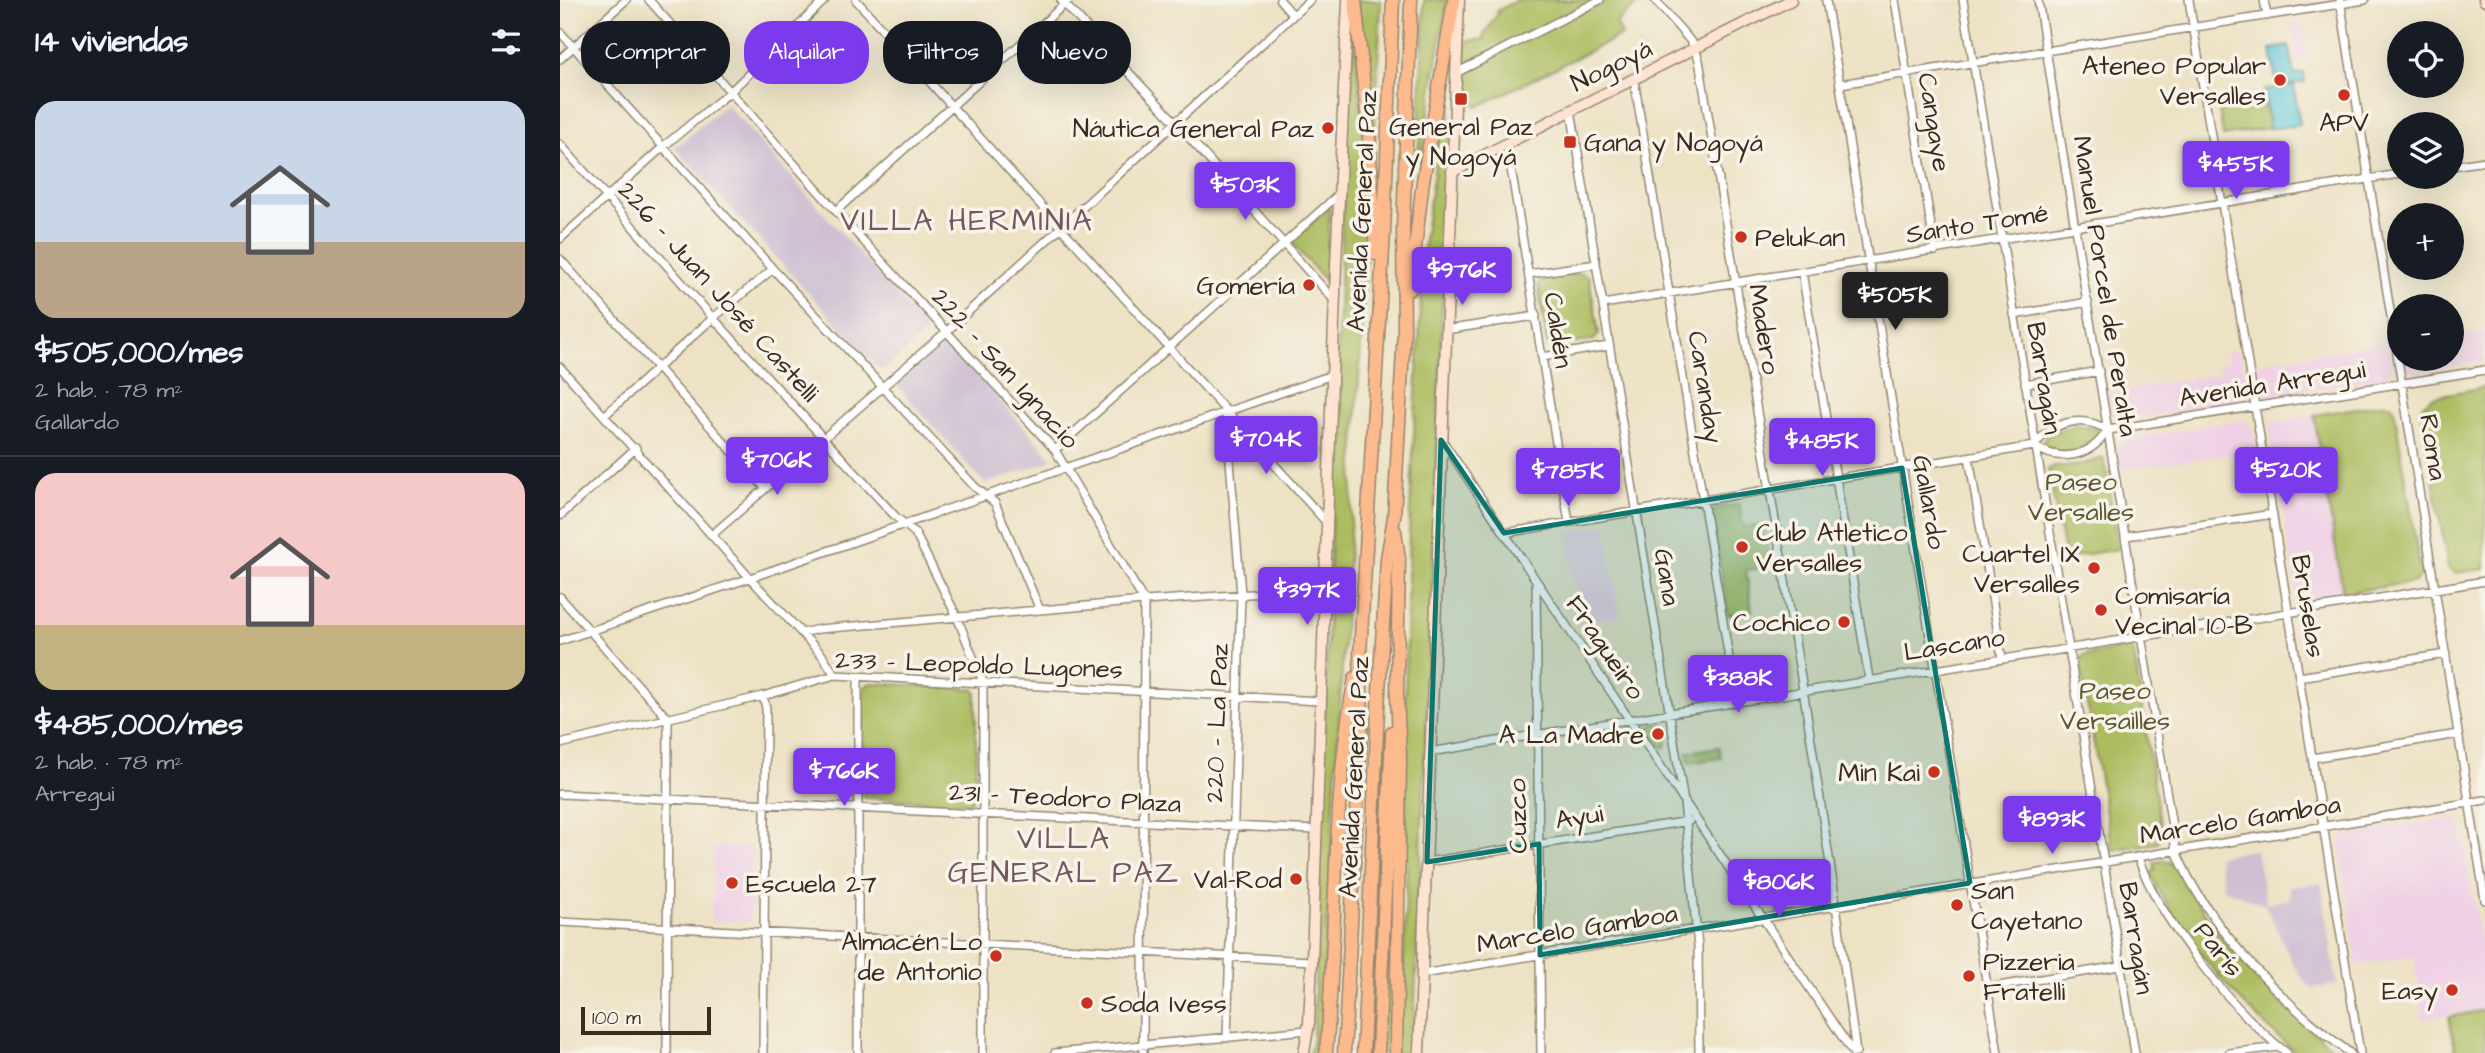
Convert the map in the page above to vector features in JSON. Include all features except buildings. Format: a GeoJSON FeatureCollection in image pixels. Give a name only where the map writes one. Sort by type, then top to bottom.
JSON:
{"type":"FeatureCollection","features":[{"type":"Feature","properties":{"kind":"highway"},"geometry":{"type":"LineString","coordinates":[[1355,0],[1374,202],[1379,322]]}},
{"type":"Feature","properties":{"kind":"highway","name":"Avenida General Paz"},"geometry":{"type":"LineString","coordinates":[[1344,1053],[1362,719],[1360,654],[1379,322],[1393,0]]}},
{"type":"Feature","properties":{"kind":"highway","name":"Avenida General Paz"},"geometry":{"type":"LineString","coordinates":[[1363,1053],[1378,709],[1387,559],[1394,517],[1404,331],[1403,229],[1411,0]]}},
{"type":"Feature","properties":{"kind":"highway"},"geometry":{"type":"LineString","coordinates":[[1404,331],[1425,168],[1456,0]]}},
{"type":"Feature","properties":{"kind":"highway"},"geometry":{"type":"LineString","coordinates":[[1394,517],[1399,559],[1397,695],[1400,758],[1396,1053]]}},
{"type":"Feature","properties":{"kind":"highway"},"geometry":{"type":"LineString","coordinates":[[1326,1051],[1347,718],[1360,654]]}},
{"type":"Feature","properties":{"kind":"highway"},"geometry":{"type":"LineString","coordinates":[[1378,1053],[1391,737],[1397,695]]}},
{"type":"Feature","properties":{"kind":"street"},"geometry":{"type":"LineString","coordinates":[[560,59],[626,0]]}},
{"type":"Feature","properties":{"kind":"street","name":"222 - San Ignacio"},"geometry":{"type":"LineString","coordinates":[[649,0],[836,211],[1055,450],[1144,601]]}},
{"type":"Feature","properties":{"kind":"street"},"geometry":{"type":"LineString","coordinates":[[560,239],[664,146],[731,91],[825,0]]}},
{"type":"Feature","properties":{"kind":"street"},"geometry":{"type":"LineString","coordinates":[[856,0],[1327,523]]}},
{"type":"Feature","properties":{"kind":"street"},"geometry":{"type":"LineString","coordinates":[[1280,0],[1293,15]]}},
{"type":"Feature","properties":{"kind":"street"},"geometry":{"type":"LineString","coordinates":[[712,535],[946,332],[1310,0]]}},
{"type":"Feature","properties":{"kind":"street"},"geometry":{"type":"LineString","coordinates":[[1304,1053],[1312,961],[1348,0]]}},
{"type":"Feature","properties":{"kind":"street"},"geometry":{"type":"LineString","coordinates":[[1419,1053],[1456,73],[1456,0]]}},
{"type":"Feature","properties":{"kind":"street"},"geometry":{"type":"LineString","coordinates":[[1456,73],[1600,0]]}},
{"type":"Feature","properties":{"kind":"street","name":"Madero"},"geometry":{"type":"LineString","coordinates":[[1655,0],[1695,48],[1737,282],[1803,690],[1836,907],[1854,1053]]}},
{"type":"Feature","properties":{"kind":"street","name":"Nogoyá"},"geometry":{"type":"LineString","coordinates":[[1452,173],[1791,0]]}},
{"type":"Feature","properties":{"kind":"street","name":"Gallardo"},"geometry":{"type":"LineString","coordinates":[[1826,0],[1998,1053]]}},
{"type":"Feature","properties":{"kind":"street","name":"Cangaye"},"geometry":{"type":"LineString","coordinates":[[1895,0],[1935,251]]}},
{"type":"Feature","properties":{"kind":"street","name":"Barragán"},"geometry":{"type":"LineString","coordinates":[[1963,0],[2135,1053]]}},
{"type":"Feature","properties":{"kind":"street","name":"Manuel Porcel de Peralta"},"geometry":{"type":"LineString","coordinates":[[2038,0],[2176,851],[2205,905],[2261,974],[2294,1009],[2350,1053]]}},
{"type":"Feature","properties":{"kind":"street","name":"Bruselas"},"geometry":{"type":"LineString","coordinates":[[2189,0],[2360,1053]]}},
{"type":"Feature","properties":{"kind":"street"},"geometry":{"type":"LineString","coordinates":[[2264,0],[2267,16]]}},
{"type":"Feature","properties":{"kind":"street"},"geometry":{"type":"LineString","coordinates":[[1840,85],[2365,0]]}},
{"type":"Feature","properties":{"kind":"street"},"geometry":{"type":"LineString","coordinates":[[836,211],[1065,1],[1335,301]]}},
{"type":"Feature","properties":{"kind":"street","name":"Roma"},"geometry":{"type":"LineString","coordinates":[[2341,2],[2485,900]]}},
{"type":"Feature","properties":{"kind":"street"},"geometry":{"type":"LineString","coordinates":[[560,32],[773,269],[975,487],[995,503],[1040,610]]}},
{"type":"Feature","properties":{"kind":"street","name":"Caranday"},"geometry":{"type":"LineString","coordinates":[[1634,79],[1736,701]]}},
{"type":"Feature","properties":{"kind":"street","name":"Gana"},"geometry":{"type":"LineString","coordinates":[[1571,110],[1684,802],[1696,930],[1699,1053]]}},
{"type":"Feature","properties":{"kind":"street","name":"226 - Juan José Castelli"},"geometry":{"type":"LineString","coordinates":[[560,144],[713,318],[895,516],[915,533],[957,617],[983,682],[983,1053]]}},
{"type":"Feature","properties":{"kind":"street","name":"Caldén"},"geometry":{"type":"LineString","coordinates":[[1507,144],[1569,522]]}},
{"type":"Feature","properties":{"kind":"street"},"geometry":{"type":"LineString","coordinates":[[2464,164],[2485,161]]}},
{"type":"Feature","properties":{"kind":"street","name":"Santo Tomé"},"geometry":{"type":"LineString","coordinates":[[1603,304],[2387,176]]}},
{"type":"Feature","properties":{"kind":"street"},"geometry":{"type":"LineString","coordinates":[[1055,450],[1339,194]]}},
{"type":"Feature","properties":{"kind":"street"},"geometry":{"type":"LineString","coordinates":[[560,259],[765,488]]}},
{"type":"Feature","properties":{"kind":"street"},"geometry":{"type":"LineString","coordinates":[[1529,274],[1596,264]]}},
{"type":"Feature","properties":{"kind":"street"},"geometry":{"type":"LineString","coordinates":[[604,416],[713,318],[773,269]]}},
{"type":"Feature","properties":{"kind":"street"},"geometry":{"type":"LineString","coordinates":[[1802,272],[1869,679]]}},
{"type":"Feature","properties":{"kind":"street"},"geometry":{"type":"LineString","coordinates":[[2014,315],[2088,302]]}},
{"type":"Feature","properties":{"kind":"street"},"geometry":{"type":"LineString","coordinates":[[1445,330],[1535,316]]}},
{"type":"Feature","properties":{"kind":"street"},"geometry":{"type":"LineString","coordinates":[[1542,357],[1609,346]]}},
{"type":"Feature","properties":{"kind":"street"},"geometry":{"type":"LineString","coordinates":[[560,367],[563,376],[635,448],[822,655],[835,675]]}},
{"type":"Feature","properties":{"kind":"street","name":"Avenida Arregui"},"geometry":{"type":"LineString","coordinates":[[2034,446],[2047,432],[2073,421],[2091,422],[2108,430],[2485,370]]}},
{"type":"Feature","properties":{"kind":"street"},"geometry":{"type":"LineString","coordinates":[[2025,384],[2099,371]]}},
{"type":"Feature","properties":{"kind":"street"},"geometry":{"type":"LineString","coordinates":[[560,641],[750,578],[1332,375]]}},
{"type":"Feature","properties":{"kind":"street","name":"220 - La Paz"},"geometry":{"type":"LineString","coordinates":[[1226,411],[1241,594],[1227,1038]]}},
{"type":"Feature","properties":{"kind":"street"},"geometry":{"type":"LineString","coordinates":[[1504,533],[2034,446],[2048,453],[2071,456],[2092,447],[2108,430]]}},
{"type":"Feature","properties":{"kind":"street","name":"Fragueiro"},"geometry":{"type":"LineString","coordinates":[[1441,440],[1854,1053]]}},
{"type":"Feature","properties":{"kind":"street"},"geometry":{"type":"LineString","coordinates":[[560,516],[635,448]]}},
{"type":"Feature","properties":{"kind":"street"},"geometry":{"type":"LineString","coordinates":[[1969,457],[2002,658]]}},
{"type":"Feature","properties":{"kind":"street"},"geometry":{"type":"LineString","coordinates":[[2126,536],[2273,514]]}},
{"type":"Feature","properties":{"kind":"street","name":"Cuzco"},"geometry":{"type":"LineString","coordinates":[[1535,579],[1541,1053]]}},
{"type":"Feature","properties":{"kind":"street","name":"Lascano"},"geometry":{"type":"LineString","coordinates":[[1430,752],[2485,581]]}},
{"type":"Feature","properties":{"kind":"street"},"geometry":{"type":"LineString","coordinates":[[802,633],[819,629],[1144,601],[1324,589]]}},
{"type":"Feature","properties":{"kind":"street"},"geometry":{"type":"LineString","coordinates":[[560,597],[668,719],[667,1053]]}},
{"type":"Feature","properties":{"kind":"street"},"geometry":{"type":"LineString","coordinates":[[1143,1049],[1144,601]]}},
{"type":"Feature","properties":{"kind":"street"},"geometry":{"type":"LineString","coordinates":[[2299,677],[2446,654]]}},
{"type":"Feature","properties":{"kind":"street","name":"233 - Leopoldo Lugones"},"geometry":{"type":"LineString","coordinates":[[560,744],[763,696],[835,675],[1320,701]]}},
{"type":"Feature","properties":{"kind":"street"},"geometry":{"type":"LineString","coordinates":[[858,676],[858,1053]]}},
{"type":"Feature","properties":{"kind":"street"},"geometry":{"type":"LineString","coordinates":[[763,696],[766,708],[763,1053]]}},
{"type":"Feature","properties":{"kind":"street"},"geometry":{"type":"LineString","coordinates":[[2312,758],[2458,734]]}},
{"type":"Feature","properties":{"kind":"street","name":"231 - Teodoro Plaza"},"geometry":{"type":"LineString","coordinates":[[560,794],[1316,830]]}},
{"type":"Feature","properties":{"kind":"street","name":"Marcelo Gamboa"},"geometry":{"type":"LineString","coordinates":[[1422,974],[2485,800]]}},
{"type":"Feature","properties":{"kind":"street","name":"Ayui"},"geometry":{"type":"LineString","coordinates":[[1427,862],[1697,821]]}},
{"type":"Feature","properties":{"kind":"street","name":"París"},"geometry":{"type":"LineString","coordinates":[[2138,857],[2154,893],[2193,952],[2217,982],[2287,1053]]}},
{"type":"Feature","properties":{"kind":"street"},"geometry":{"type":"LineString","coordinates":[[560,922],[1312,961]]}},
{"type":"Feature","properties":{"kind":"street"},"geometry":{"type":"LineString","coordinates":[[1987,988],[2120,966]]}},
{"type":"Feature","properties":{"kind":"street"},"geometry":{"type":"LineString","coordinates":[[1055,1053],[1143,1049],[1308,1030]]}},
{"type":"Feature","properties":{"kind":"street"},"geometry":{"type":"LineString","coordinates":[[2229,1053],[2279,1047]]}},
{"type":"Feature","properties":{"kind":"highlighted area"},"geometry":{"type":"Polygon","coordinates":[[[1441,440],[1504,533],[1902,468],[1970,883],[1540,955],[1539,844],[1427,862],[1441,440]]]}},
{"type":"Feature","properties":{"kind":"shaded area"},"geometry":{"type":"Polygon","coordinates":[[[2302,22],[2308,59],[2297,61],[2291,23],[2302,22]]]}},
{"type":"Feature","properties":{"kind":"shaded area"},"geometry":{"type":"Polygon","coordinates":[[[726,104],[925,327],[925,333],[885,369],[878,368],[675,148],[726,104]]]}},
{"type":"Feature","properties":{"kind":"shaded area"},"geometry":{"type":"Polygon","coordinates":[[[2485,331],[2485,361],[2464,364],[2464,335],[2485,331]]]}},
{"type":"Feature","properties":{"kind":"shaded area"},"geometry":{"type":"Polygon","coordinates":[[[944,342],[948,343],[1051,457],[1048,462],[985,484],[897,386],[944,342]]]}},
{"type":"Feature","properties":{"kind":"shaded area"},"geometry":{"type":"Polygon","coordinates":[[[2387,342],[2387,371],[2391,371],[2383,378],[2271,396],[2263,395],[2257,388],[2253,364],[2387,342]]]}},
{"type":"Feature","properties":{"kind":"shaded area"},"geometry":{"type":"Polygon","coordinates":[[[2240,349],[2247,390],[2239,401],[2125,420],[2118,419],[2111,413],[2107,393],[2220,374],[2218,364],[2228,362],[2227,351],[2240,349]]]}},
{"type":"Feature","properties":{"kind":"shaded area"},"geometry":{"type":"Polygon","coordinates":[[[2387,403],[2394,408],[2421,574],[2415,582],[2301,600],[2297,596],[2269,425],[2272,422],[2387,403]]]}},
{"type":"Feature","properties":{"kind":"shaded area"},"geometry":{"type":"Polygon","coordinates":[[[2243,420],[2251,425],[2253,430],[2264,495],[2246,498],[2239,453],[2120,470],[2117,448],[2126,439],[2243,420]]]}},
{"type":"Feature","properties":{"kind":"shaded area"},"geometry":{"type":"Polygon","coordinates":[[[1606,525],[1620,616],[1596,620],[1574,586],[1566,532],[1606,525]]]}},
{"type":"Feature","properties":{"kind":"shaded area"},"geometry":{"type":"Polygon","coordinates":[[[2453,818],[2461,823],[2485,969],[2485,1010],[2423,1019],[2414,956],[2357,965],[2339,842],[2343,836],[2453,818]]]}},
{"type":"Feature","properties":{"kind":"shaded area","name":"Escuela 27"},"geometry":{"type":"Polygon","coordinates":[[[753,846],[751,922],[711,920],[713,847],[753,846]]]}},
{"type":"Feature","properties":{"kind":"shaded area"},"geometry":{"type":"Polygon","coordinates":[[[2256,850],[2266,903],[2290,899],[2289,887],[2321,883],[2337,985],[2312,988],[2293,963],[2265,905],[2223,889],[2218,856],[2256,850]]]}},
{"type":"Feature","properties":{"kind":"green space"},"geometry":{"type":"Polygon","coordinates":[[[1350,0],[1369,174],[1368,223],[1321,1030],[1317,1053],[1309,1053],[1313,1038],[1350,0]]]}},
{"type":"Feature","properties":{"kind":"green space"},"geometry":{"type":"Polygon","coordinates":[[[1357,0],[1381,0],[1374,158],[1357,0]]]}},
{"type":"Feature","properties":{"kind":"green space"},"geometry":{"type":"Polygon","coordinates":[[[1424,0],[1447,0],[1421,161],[1418,161],[1424,0]]]}},
{"type":"Feature","properties":{"kind":"green space"},"geometry":{"type":"Polygon","coordinates":[[[1517,0],[1640,1],[1616,23],[1622,35],[1477,107],[1464,87],[1466,41],[1485,39],[1484,35],[1497,11],[1517,0]]]}},
{"type":"Feature","properties":{"kind":"green space"},"geometry":{"type":"Polygon","coordinates":[[[1453,38],[1413,1053],[1382,1053],[1392,838],[1403,978],[1407,862],[1404,735],[1409,531],[1424,241],[1453,38]]]}},
{"type":"Feature","properties":{"kind":"green space"},"geometry":{"type":"Polygon","coordinates":[[[2264,102],[2269,128],[2223,136],[2219,109],[2264,102]]]}},
{"type":"Feature","properties":{"kind":"green space"},"geometry":{"type":"Polygon","coordinates":[[[1330,207],[1326,282],[1291,242],[1330,207]]]}},
{"type":"Feature","properties":{"kind":"green space"},"geometry":{"type":"Polygon","coordinates":[[[1582,273],[1589,277],[1599,334],[1594,340],[1551,347],[1547,342],[1538,285],[1543,278],[1582,273]]]}},
{"type":"Feature","properties":{"kind":"green space"},"geometry":{"type":"Polygon","coordinates":[[[2485,387],[2485,569],[2455,573],[2448,568],[2421,407],[2432,397],[2485,387]]]}},
{"type":"Feature","properties":{"kind":"green space"},"geometry":{"type":"Polygon","coordinates":[[[2387,403],[2394,408],[2421,574],[2415,582],[2343,593],[2314,415],[2387,403]]]}},
{"type":"Feature","properties":{"kind":"green space"},"geometry":{"type":"Polygon","coordinates":[[[2077,425],[2097,429],[2099,435],[2089,445],[2074,451],[2058,451],[2044,446],[2044,439],[2049,433],[2077,425]]]}},
{"type":"Feature","properties":{"kind":"green space","name":"Paseo Versalles"},"geometry":{"type":"Polygon","coordinates":[[[2104,458],[2118,549],[2065,558],[2048,469],[2054,466],[2076,466],[2104,458]]]}},
{"type":"Feature","properties":{"kind":"green space","name":"Club Atletico Versalles"},"geometry":{"type":"Polygon","coordinates":[[[1739,504],[1743,527],[1763,525],[1770,566],[1746,570],[1752,611],[1728,615],[1712,514],[1716,508],[1739,504]]]}},
{"type":"Feature","properties":{"kind":"green space","name":"Paseo Versailles"},"geometry":{"type":"Polygon","coordinates":[[[2128,648],[2134,653],[2162,836],[2157,843],[2112,850],[2080,662],[2083,656],[2128,648]]]}},
{"type":"Feature","properties":{"kind":"green space"},"geometry":{"type":"Polygon","coordinates":[[[871,683],[973,689],[976,692],[976,779],[973,779],[973,798],[969,803],[866,798],[863,795],[863,691],[866,685],[871,683]]]}},
{"type":"Feature","properties":{"kind":"green space"},"geometry":{"type":"Polygon","coordinates":[[[1656,723],[1663,725],[1667,744],[1664,748],[1658,745],[1647,729],[1656,723]]]}},
{"type":"Feature","properties":{"kind":"green space"},"geometry":{"type":"Polygon","coordinates":[[[1719,747],[1721,758],[1689,763],[1687,752],[1719,747]]]}},
{"type":"Feature","properties":{"kind":"green space"},"geometry":{"type":"Polygon","coordinates":[[[2163,860],[2178,869],[2211,922],[2249,970],[2292,1013],[2340,1053],[2296,1053],[2233,993],[2179,924],[2150,873],[2155,871],[2154,863],[2163,860]]]}},
{"type":"Feature","properties":{"kind":"green space"},"geometry":{"type":"Polygon","coordinates":[[[2485,1010],[2485,1048],[2456,1053],[2449,1017],[2485,1010]]]}},
{"type":"Feature","properties":{"kind":"water"},"geometry":{"type":"Polygon","coordinates":[[[2289,46],[2294,74],[2304,73],[2305,82],[2277,87],[2271,49],[2289,46]]]}},
{"type":"Feature","properties":{"kind":"water"},"geometry":{"type":"Polygon","coordinates":[[[2294,85],[2300,125],[2270,129],[2264,90],[2294,85]]]}},
{"type":"Feature","properties":{"kind":"place","name":"Ateneo Popular Versalles"},"geometry":{"type":"Point","coordinates":[2280,80]}},
{"type":"Feature","properties":{"kind":"place","name":"APV"},"geometry":{"type":"Point","coordinates":[2344,95]}},
{"type":"Feature","properties":{"kind":"place","name":"General Paz y Nogoyá"},"geometry":{"type":"Point","coordinates":[1461,99]}},
{"type":"Feature","properties":{"kind":"place","name":"Náutica General Paz"},"geometry":{"type":"Point","coordinates":[1328,128]}},
{"type":"Feature","properties":{"kind":"place","name":"Gana y Nogoyá"},"geometry":{"type":"Point","coordinates":[1570,142]}},
{"type":"Feature","properties":{"kind":"place","name":"Pelukan"},"geometry":{"type":"Point","coordinates":[1741,237]}},
{"type":"Feature","properties":{"kind":"place","name":"Gomería"},"geometry":{"type":"Point","coordinates":[1309,285]}},
{"type":"Feature","properties":{"kind":"place","name":"Club Atletico Versalles"},"geometry":{"type":"Point","coordinates":[1742,547]}},
{"type":"Feature","properties":{"kind":"place","name":"Cuartel IX Versalles"},"geometry":{"type":"Point","coordinates":[2094,568]}},
{"type":"Feature","properties":{"kind":"place","name":"Comisaría Vecinal 10-B"},"geometry":{"type":"Point","coordinates":[2101,610]}},
{"type":"Feature","properties":{"kind":"place","name":"Cochico"},"geometry":{"type":"Point","coordinates":[1844,622]}},
{"type":"Feature","properties":{"kind":"place","name":"A La Madre"},"geometry":{"type":"Point","coordinates":[1658,734]}},
{"type":"Feature","properties":{"kind":"place","name":"Min Kai"},"geometry":{"type":"Point","coordinates":[1934,772]}},
{"type":"Feature","properties":{"kind":"place","name":"Val-Rod"},"geometry":{"type":"Point","coordinates":[1296,879]}},
{"type":"Feature","properties":{"kind":"place","name":"Escuela 27"},"geometry":{"type":"Point","coordinates":[732,883]}},
{"type":"Feature","properties":{"kind":"place","name":"San Cayetano"},"geometry":{"type":"Point","coordinates":[1957,905]}},
{"type":"Feature","properties":{"kind":"place","name":"Almacén Lo de Antonio"},"geometry":{"type":"Point","coordinates":[996,956]}},
{"type":"Feature","properties":{"kind":"place","name":"Pizzeria Fratelli"},"geometry":{"type":"Point","coordinates":[1969,976]}},
{"type":"Feature","properties":{"kind":"place","name":"Easy"},"geometry":{"type":"Point","coordinates":[2452,990]}},
{"type":"Feature","properties":{"kind":"place","name":"Soda Ivess"},"geometry":{"type":"Point","coordinates":[1087,1003]}},
{"type":"Feature","properties":{"kind":"district","name":"VILLA HERMINIA"},"geometry":{"type":"Point","coordinates":[967,220]}},
{"type":"Feature","properties":{"kind":"district","name":"VILLA GENERAL PAZ"},"geometry":{"type":"Point","coordinates":[1064,855]}}]}
